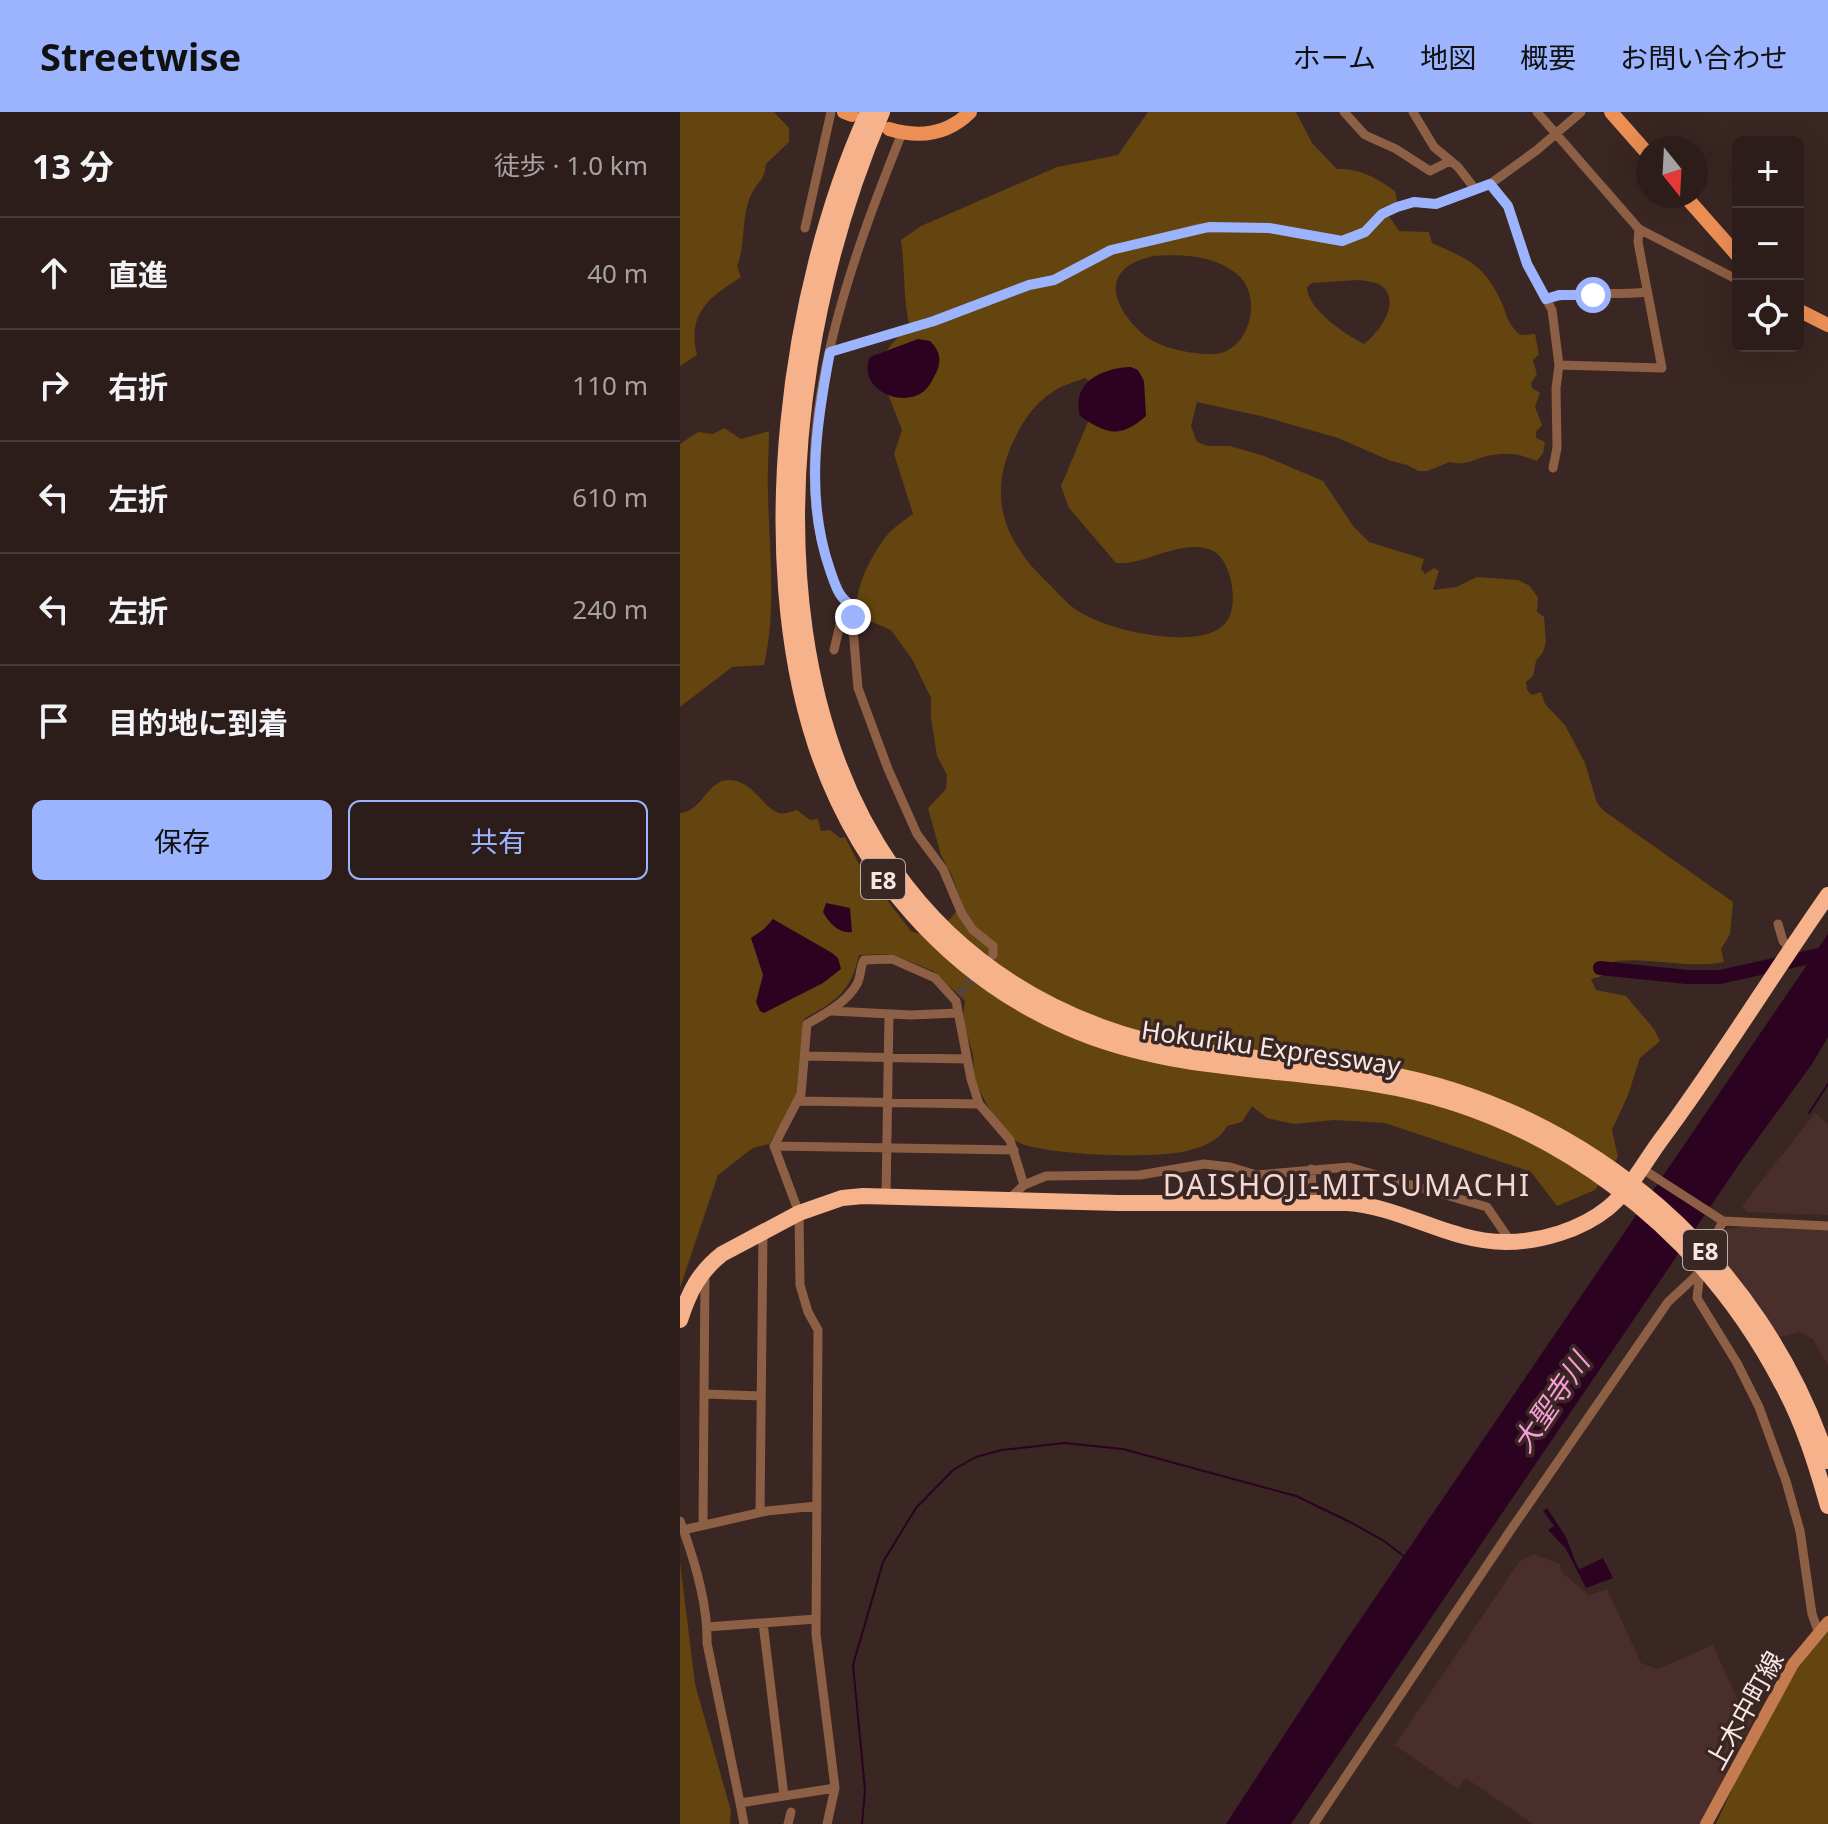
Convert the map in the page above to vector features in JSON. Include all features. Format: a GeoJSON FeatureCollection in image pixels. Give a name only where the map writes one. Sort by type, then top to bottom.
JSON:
{"type":"FeatureCollection","features":[{"type":"Feature","properties":{"kind":"highway","name":"Hokuriku Expressway"},"geometry":{"type":"LineString","coordinates":[[882,112],[842,218],[814,334],[801,442],[799,549],[808,649],[828,741],[852,799],[895,872],[933,917],[998,973],[1046,1002],[1102,1027],[1167,1046],[1380,1072],[1450,1088],[1545,1127],[1662,1208],[1704,1249],[1744,1296],[1775,1357],[1809,1410],[1828,1461]]}},
{"type":"Feature","properties":{"kind":"highway","name":"Hokuriku Expressway"},"geometry":{"type":"LineString","coordinates":[[856,113],[844,171],[813,279],[796,368],[786,479],[787,588],[800,684],[816,746],[839,805],[884,880],[924,927],[988,983],[1038,1013],[1098,1040],[1132,1052],[1203,1065],[1346,1080],[1413,1092],[1511,1125],[1603,1170]]}},
{"type":"Feature","properties":{"kind":"highway"},"geometry":{"type":"LineString","coordinates":[[680,1320],[693,1285],[722,1254],[799,1213],[852,1197],[1010,1198],[1119,1203],[1313,1203],[1371,1206],[1460,1236],[1511,1242],[1562,1232],[1607,1209],[1644,1170],[1828,895]]}},
{"type":"Feature","properties":{"kind":"highway","name":"Hokuriku Expressway"},"geometry":{"type":"LineString","coordinates":[[1775,1357],[1828,1506]]}},
{"type":"Feature","properties":{"kind":"main road"},"geometry":{"type":"LineString","coordinates":[[895,131],[937,132],[960,122],[970,112]]}},
{"type":"Feature","properties":{"kind":"main road"},"geometry":{"type":"LineString","coordinates":[[1611,112],[1636,140]]}},
{"type":"Feature","properties":{"kind":"main road"},"geometry":{"type":"LineString","coordinates":[[1696,208],[1732,249]]}},
{"type":"Feature","properties":{"kind":"main road"},"geometry":{"type":"LineString","coordinates":[[1804,313],[1828,325]]}},
{"type":"Feature","properties":{"kind":"main road","name":"上木中町線"},"geometry":{"type":"LineString","coordinates":[[1706,1824],[1769,1704],[1793,1664],[1823,1627]]}},
{"type":"Feature","properties":{"kind":"street"},"geometry":{"type":"LineString","coordinates":[[805,228],[831,112]]}},
{"type":"Feature","properties":{"kind":"street"},"geometry":{"type":"LineString","coordinates":[[1344,112],[1365,135],[1396,149],[1430,171],[1450,161]]}},
{"type":"Feature","properties":{"kind":"street"},"geometry":{"type":"LineString","coordinates":[[1413,112],[1434,147],[1458,167],[1475,189]]}},
{"type":"Feature","properties":{"kind":"street"},"geometry":{"type":"LineString","coordinates":[[1537,112],[1639,229],[1732,277]]}},
{"type":"Feature","properties":{"kind":"street"},"geometry":{"type":"LineString","coordinates":[[830,352],[934,321],[1029,285],[1054,280],[1111,250],[1188,231],[1209,227],[1269,228],[1342,241],[1365,232],[1382,214],[1397,207],[1414,202],[1436,204],[1490,184],[1581,112]]}},
{"type":"Feature","properties":{"kind":"street"},"geometry":{"type":"LineString","coordinates":[[895,131],[857,250],[830,352],[816,433],[814,469],[819,529],[836,587],[853,610],[856,666],[863,706],[893,782],[917,834],[943,869],[962,914],[973,930],[993,946],[993,955]]}},
{"type":"Feature","properties":{"kind":"street"},"geometry":{"type":"LineString","coordinates":[[1490,184],[1508,206],[1527,264],[1552,310],[1559,365],[1556,388],[1557,448],[1553,468]]}},
{"type":"Feature","properties":{"kind":"street"},"geometry":{"type":"LineString","coordinates":[[1559,365],[1662,368],[1638,242],[1639,229]]}},
{"type":"Feature","properties":{"kind":"street"},"geometry":{"type":"LineString","coordinates":[[1546,299],[1559,295],[1611,296],[1647,292]]}},
{"type":"Feature","properties":{"kind":"street"},"geometry":{"type":"LineString","coordinates":[[834,650],[848,603]]}},
{"type":"Feature","properties":{"kind":"street"},"geometry":{"type":"LineString","coordinates":[[1778,924],[1789,951]]}},
{"type":"Feature","properties":{"kind":"street"},"geometry":{"type":"LineString","coordinates":[[827,1824],[835,1788],[816,1619],[818,1335],[800,1285],[799,1213],[774,1146],[799,1101],[807,1024],[832,1011],[857,984],[864,960],[892,959],[935,978],[956,996],[979,1104],[1010,1140],[1024,1185]]}},
{"type":"Feature","properties":{"kind":"street"},"geometry":{"type":"LineString","coordinates":[[832,1011],[958,1013]]}},
{"type":"Feature","properties":{"kind":"street"},"geometry":{"type":"LineString","coordinates":[[886,1197],[889,1014]]}},
{"type":"Feature","properties":{"kind":"street"},"geometry":{"type":"LineString","coordinates":[[806,1056],[967,1059]]}},
{"type":"Feature","properties":{"kind":"street"},"geometry":{"type":"LineString","coordinates":[[799,1101],[979,1104]]}},
{"type":"Feature","properties":{"kind":"street"},"geometry":{"type":"LineString","coordinates":[[774,1146],[1014,1150]]}},
{"type":"Feature","properties":{"kind":"street"},"geometry":{"type":"LineString","coordinates":[[1010,1198],[1024,1185],[1046,1176],[1140,1175],[1190,1164],[1230,1167],[1257,1175],[1349,1167],[1487,1207],[1511,1242]]}},
{"type":"Feature","properties":{"kind":"street"},"geometry":{"type":"LineString","coordinates":[[1311,1169],[1313,1203]]}},
{"type":"Feature","properties":{"kind":"street"},"geometry":{"type":"LineString","coordinates":[[1644,1170],[1723,1221],[1828,1226]]}},
{"type":"Feature","properties":{"kind":"street"},"geometry":{"type":"LineString","coordinates":[[1314,1824],[1668,1302],[1696,1276],[1723,1221]]}},
{"type":"Feature","properties":{"kind":"street"},"geometry":{"type":"LineString","coordinates":[[760,1512],[763,1231]]}},
{"type":"Feature","properties":{"kind":"street"},"geometry":{"type":"LineString","coordinates":[[703,1524],[706,1268]]}},
{"type":"Feature","properties":{"kind":"street"},"geometry":{"type":"LineString","coordinates":[[1696,1276],[1699,1281],[1697,1298],[1737,1363],[1759,1407],[1786,1481],[1800,1531],[1812,1614],[1823,1627]]}},
{"type":"Feature","properties":{"kind":"street"},"geometry":{"type":"LineString","coordinates":[[705,1394],[761,1396]]}},
{"type":"Feature","properties":{"kind":"street"},"geometry":{"type":"LineString","coordinates":[[744,1824],[707,1643],[707,1627],[682,1525],[817,1506]]}},
{"type":"Feature","properties":{"kind":"street"},"geometry":{"type":"LineString","coordinates":[[707,1627],[816,1619]]}},
{"type":"Feature","properties":{"kind":"street"},"geometry":{"type":"LineString","coordinates":[[763,1623],[784,1796]]}},
{"type":"Feature","properties":{"kind":"street"},"geometry":{"type":"LineString","coordinates":[[740,1803],[835,1788]]}},
{"type":"Feature","properties":{"kind":"street"},"geometry":{"type":"LineString","coordinates":[[788,1824],[791,1812]]}},
{"type":"Feature","properties":{"kind":"shaded area"},"geometry":{"type":"Polygon","coordinates":[[[680,112],[774,112],[789,128],[789,142],[766,164],[763,176],[749,200],[737,266],[741,277],[703,308],[695,328],[697,355],[680,366],[680,112]]]}},
{"type":"Feature","properties":{"kind":"shaded area"},"geometry":{"type":"Polygon","coordinates":[[[1148,112],[1296,112],[1312,143],[1337,169],[1368,175],[1395,191],[1397,201],[1385,210],[1399,231],[1429,232],[1432,243],[1479,268],[1493,285],[1515,330],[1520,335],[1535,334],[1539,354],[1533,360],[1537,374],[1531,383],[1532,388],[1540,393],[1535,407],[1542,425],[1536,432],[1536,438],[1545,442],[1543,453],[1537,461],[1499,454],[1418,471],[1338,438],[1197,402],[1191,426],[1197,442],[1208,446],[1230,446],[1264,456],[1323,481],[1353,526],[1369,542],[1424,559],[1421,569],[1425,574],[1434,568],[1439,571],[1433,590],[1456,587],[1477,577],[1518,580],[1530,586],[1538,598],[1537,612],[1544,617],[1546,642],[1536,661],[1533,676],[1526,682],[1527,690],[1532,695],[1541,692],[1545,704],[1565,725],[1585,763],[1597,803],[1604,811],[1733,902],[1730,934],[1721,949],[1724,962],[1617,961],[1605,964],[1602,976],[1591,979],[1596,990],[1626,996],[1654,1029],[1660,1041],[1640,1058],[1612,1130],[1618,1157],[1595,1190],[1557,1206],[1531,1172],[1385,1123],[1334,1120],[1294,1124],[1267,1118],[1252,1106],[1242,1122],[1227,1126],[1210,1143],[1186,1151],[1100,1155],[1029,1146],[1016,1141],[1003,1129],[980,1090],[964,1023],[965,1001],[933,971],[891,954],[859,955],[852,978],[841,994],[803,1022],[796,1100],[769,1144],[753,1148],[718,1175],[680,1288],[680,813],[695,807],[716,784],[731,780],[739,782],[773,810],[783,814],[797,810],[810,820],[818,819],[821,831],[830,830],[840,838],[845,837],[859,864],[911,931],[919,934],[934,932],[952,917],[962,903],[941,855],[928,808],[946,789],[947,775],[937,756],[931,698],[912,659],[891,630],[858,616],[857,606],[861,584],[876,552],[890,531],[913,514],[894,454],[902,430],[876,363],[909,324],[901,240],[921,226],[1057,167],[1118,155],[1148,112]],[[1176,255],[1153,256],[1128,266],[1116,282],[1119,302],[1131,322],[1155,342],[1184,351],[1215,354],[1236,344],[1243,335],[1251,311],[1247,287],[1240,277],[1210,260],[1176,255]],[[1359,280],[1312,283],[1307,287],[1313,304],[1338,328],[1364,344],[1385,318],[1390,302],[1379,284],[1359,280]],[[1085,378],[1059,388],[1031,411],[1007,456],[1002,477],[1004,516],[1021,552],[1071,606],[1099,622],[1135,632],[1178,637],[1209,633],[1222,626],[1231,614],[1233,594],[1228,572],[1218,555],[1211,550],[1188,547],[1128,563],[1116,563],[1069,508],[1061,486],[1093,410],[1094,384],[1085,378]]]}},
{"type":"Feature","properties":{"kind":"shaded area"},"geometry":{"type":"Polygon","coordinates":[[[724,428],[741,439],[769,431],[771,601],[768,644],[764,665],[732,667],[680,707],[680,444],[698,432],[713,434],[724,428]]]}},
{"type":"Feature","properties":{"kind":"shaded area"},"geometry":{"type":"Polygon","coordinates":[[[1815,1113],[1828,1124],[1828,1215],[1747,1212],[1742,1206],[1815,1113]]]}},
{"type":"Feature","properties":{"kind":"shaded area"},"geometry":{"type":"Polygon","coordinates":[[[1746,1226],[1828,1230],[1828,1365],[1813,1339],[1800,1332],[1780,1337],[1750,1293],[1713,1248],[1721,1230],[1746,1226]]]}},
{"type":"Feature","properties":{"kind":"shaded area"},"geometry":{"type":"Polygon","coordinates":[[[1533,1554],[1560,1564],[1562,1573],[1589,1595],[1607,1589],[1641,1663],[1658,1669],[1713,1645],[1738,1701],[1753,1704],[1757,1713],[1700,1824],[1533,1824],[1466,1778],[1458,1789],[1395,1745],[1519,1562],[1533,1554]]]}},
{"type":"Feature","properties":{"kind":"shaded area"},"geometry":{"type":"Polygon","coordinates":[[[680,1562],[695,1684],[731,1811],[730,1824],[680,1824],[680,1562]]]}},
{"type":"Feature","properties":{"kind":"shaded area"},"geometry":{"type":"Polygon","coordinates":[[[1828,1631],[1828,1824],[1716,1824],[1745,1761],[1794,1671],[1828,1631]]]}},
{"type":"Feature","properties":{"kind":"water"},"geometry":{"type":"Polygon","coordinates":[[[918,339],[930,341],[939,355],[939,367],[923,392],[903,398],[892,396],[875,386],[869,378],[870,357],[918,339]]]}},
{"type":"Feature","properties":{"kind":"water"},"geometry":{"type":"Polygon","coordinates":[[[1131,367],[1138,370],[1144,381],[1146,416],[1128,428],[1113,431],[1098,427],[1080,416],[1080,394],[1091,379],[1110,370],[1131,367]]]}},
{"type":"Feature","properties":{"kind":"water"},"geometry":{"type":"Polygon","coordinates":[[[826,903],[850,908],[852,932],[831,924],[823,912],[826,903]]]}},
{"type":"Feature","properties":{"kind":"water"},"geometry":{"type":"Polygon","coordinates":[[[773,919],[832,953],[838,958],[841,969],[823,983],[764,1013],[756,1002],[763,975],[751,938],[773,919]]]}},
{"type":"Feature","properties":{"kind":"water","name":"大聖寺川"},"geometry":{"type":"Polygon","coordinates":[[[1828,934],[1828,1037],[1812,1064],[1742,1160],[1291,1824],[1226,1824],[1345,1642],[1828,934]]]}},
{"type":"Feature","properties":{"kind":"water"},"geometry":{"type":"Polygon","coordinates":[[[1547,1508],[1566,1537],[1578,1568],[1603,1558],[1613,1578],[1586,1588],[1566,1549],[1548,1530],[1554,1526],[1543,1511],[1547,1508]]]}},
{"type":"Feature","properties":{"kind":"waterway"},"geometry":{"type":"LineString","coordinates":[[1600,968],[1687,977],[1720,977],[1828,953]]}},
{"type":"Feature","properties":{"kind":"waterway"},"geometry":{"type":"LineString","coordinates":[[1809,1113],[1828,1084]]}},
{"type":"Feature","properties":{"kind":"waterway"},"geometry":{"type":"LineString","coordinates":[[862,1824],[865,1790],[853,1665],[883,1562],[916,1508],[953,1470],[976,1457],[1002,1450],[1064,1443],[1123,1449],[1296,1496],[1384,1541],[1405,1557]]}},
{"type":"Feature","properties":{"kind":"tunnel"},"geometry":{"type":"LineString","coordinates":[[959,994],[978,972]]}},
{"type":"Feature","properties":{"kind":"district","name":"DAISHOJI-MITSUMACHI"},"geometry":{"type":"Point","coordinates":[1347,1184]}},
{"type":"Feature","properties":{"kind":"route"},"geometry":{"type":"LineString","coordinates":[[853,617],[851,605],[842,599],[836,587],[819,529],[814,469],[816,433],[830,352],[934,321],[1029,285],[1054,280],[1111,250],[1209,227],[1269,228],[1342,241],[1365,232],[1382,214],[1397,207],[1414,202],[1445,202],[1490,184],[1508,206],[1527,264],[1546,299],[1559,295],[1593,295]]}}]}
